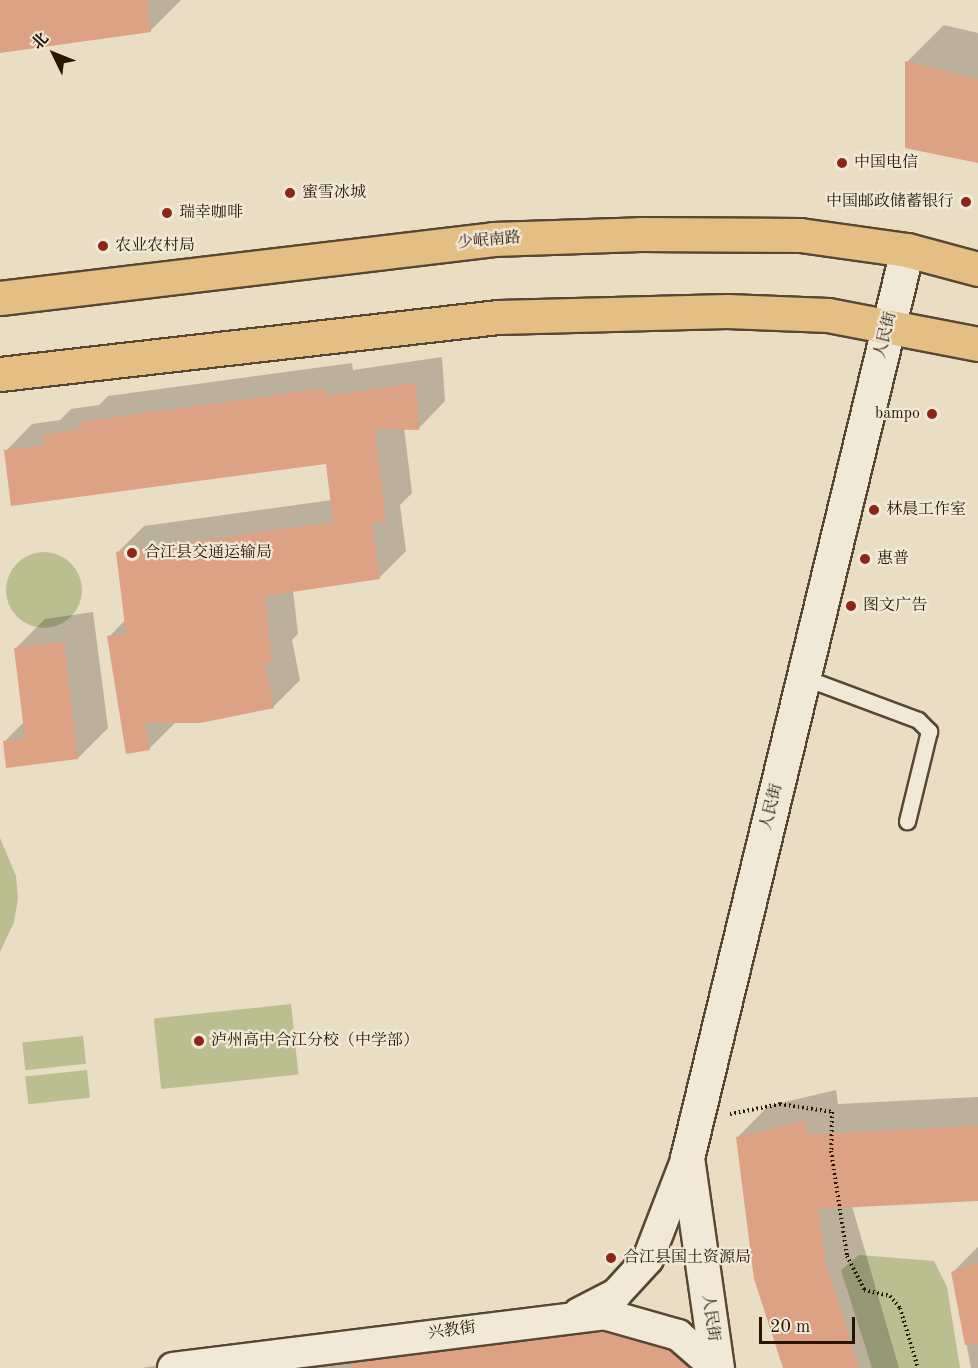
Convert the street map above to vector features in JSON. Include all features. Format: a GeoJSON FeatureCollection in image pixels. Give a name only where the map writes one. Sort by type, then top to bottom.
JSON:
{"type":"FeatureCollection","features":[{"type":"Feature","properties":{"kind":"main road","name":"少岷南路"},"geometry":{"type":"LineString","coordinates":[[0,298],[493,239],[800,235],[907,250],[978,269]]}},
{"type":"Feature","properties":{"kind":"main road"},"geometry":{"type":"LineString","coordinates":[[0,374],[498,316],[727,311],[889,324],[978,345]]}},
{"type":"Feature","properties":{"kind":"street","name":"人民街"},"geometry":{"type":"LineString","coordinates":[[716,1368],[687,1158],[907,250]]}},
{"type":"Feature","properties":{"kind":"street"},"geometry":{"type":"LineString","coordinates":[[575,1314],[616,1294],[648,1259],[687,1158]]}},
{"type":"Feature","properties":{"kind":"street","name":"兴教街"},"geometry":{"type":"LineString","coordinates":[[173,1368],[575,1314],[629,1317],[656,1325],[678,1335],[716,1368]]}},
{"type":"Feature","properties":{"kind":"lane"},"geometry":{"type":"LineString","coordinates":[[803,677],[918,720],[929,731],[907,821]]}},
{"type":"Feature","properties":{"kind":"path"},"geometry":{"type":"LineString","coordinates":[[698,1114],[738,1114],[780,1104],[832,1113],[831,1151],[847,1256],[864,1290],[890,1296],[900,1308],[918,1368]]}},
{"type":"Feature","properties":{"kind":"green space"},"geometry":{"type":"Polygon","coordinates":[[[44,552],[59,555],[71,563],[79,575],[82,590],[79,605],[71,617],[59,625],[44,628],[29,625],[17,617],[9,605],[6,590],[9,575],[17,563],[29,555],[44,552]]]}},
{"type":"Feature","properties":{"kind":"green space"},"geometry":{"type":"Polygon","coordinates":[[[0,838],[16,876],[18,899],[14,922],[0,952],[0,838]]]}},
{"type":"Feature","properties":{"kind":"green space"},"geometry":{"type":"Polygon","coordinates":[[[291,1004],[298,1075],[161,1089],[154,1018],[291,1004]]]}},
{"type":"Feature","properties":{"kind":"green space"},"geometry":{"type":"Polygon","coordinates":[[[83,1036],[86,1064],[25,1070],[22,1042],[83,1036]]]}},
{"type":"Feature","properties":{"kind":"green space"},"geometry":{"type":"Polygon","coordinates":[[[87,1070],[90,1098],[28,1104],[25,1076],[87,1070]]]}},
{"type":"Feature","properties":{"kind":"green space"},"geometry":{"type":"Polygon","coordinates":[[[859,1255],[934,1261],[947,1287],[960,1368],[872,1368],[841,1270],[859,1255]]]}},
{"type":"Feature","properties":{"kind":"building"},"geometry":{"type":"Polygon","coordinates":[[[0,0],[147,0],[151,32],[0,53],[0,0]]]}},
{"type":"Feature","properties":{"kind":"building"},"geometry":{"type":"Polygon","coordinates":[[[905,61],[978,79],[978,163],[905,148],[905,61]]]}},
{"type":"Feature","properties":{"kind":"building"},"geometry":{"type":"Polygon","coordinates":[[[416,383],[419,430],[375,429],[386,521],[372,523],[380,579],[265,596],[272,662],[265,663],[274,708],[200,723],[145,723],[150,750],[126,754],[107,636],[126,634],[116,552],[333,522],[326,464],[11,506],[4,450],[44,445],[43,435],[81,429],[80,422],[326,388],[326,396],[416,383]]]}},
{"type":"Feature","properties":{"kind":"building"},"geometry":{"type":"Polygon","coordinates":[[[64,642],[78,759],[6,768],[3,741],[25,739],[14,648],[64,642]]]}},
{"type":"Feature","properties":{"kind":"building"},"geometry":{"type":"Polygon","coordinates":[[[806,1120],[808,1134],[978,1126],[978,1201],[818,1209],[826,1264],[859,1368],[783,1368],[754,1279],[736,1137],[806,1120]]]}},
{"type":"Feature","properties":{"kind":"building"},"geometry":{"type":"Polygon","coordinates":[[[978,1263],[978,1344],[965,1345],[951,1272],[978,1263]]]}},
{"type":"Feature","properties":{"kind":"building"},"geometry":{"type":"Polygon","coordinates":[[[603,1332],[670,1351],[690,1368],[352,1368],[351,1363],[603,1332]]]}},
{"type":"Feature","properties":{"kind":"place","name":"中国电信"},"geometry":{"type":"Point","coordinates":[842,163]}},
{"type":"Feature","properties":{"kind":"place","name":"蜜雪冰城"},"geometry":{"type":"Point","coordinates":[290,193]}},
{"type":"Feature","properties":{"kind":"place","name":"中国邮政储蓄银行"},"geometry":{"type":"Point","coordinates":[966,202]}},
{"type":"Feature","properties":{"kind":"place","name":"瑞幸咖啡"},"geometry":{"type":"Point","coordinates":[167,213]}},
{"type":"Feature","properties":{"kind":"place","name":"农业农村局"},"geometry":{"type":"Point","coordinates":[103,246]}},
{"type":"Feature","properties":{"kind":"place","name":"bampo"},"geometry":{"type":"Point","coordinates":[932,414]}},
{"type":"Feature","properties":{"kind":"place","name":"林晨工作室"},"geometry":{"type":"Point","coordinates":[874,510]}},
{"type":"Feature","properties":{"kind":"place","name":"合江县交通运输局"},"geometry":{"type":"Point","coordinates":[132,553]}},
{"type":"Feature","properties":{"kind":"place","name":"惠普"},"geometry":{"type":"Point","coordinates":[865,559]}},
{"type":"Feature","properties":{"kind":"place","name":"图文广告"},"geometry":{"type":"Point","coordinates":[851,606]}},
{"type":"Feature","properties":{"kind":"place","name":"泸州高中合江分校（中学部）"},"geometry":{"type":"Point","coordinates":[199,1041]}},
{"type":"Feature","properties":{"kind":"place","name":"合江县国土资源局"},"geometry":{"type":"Point","coordinates":[611,1258]}}]}
